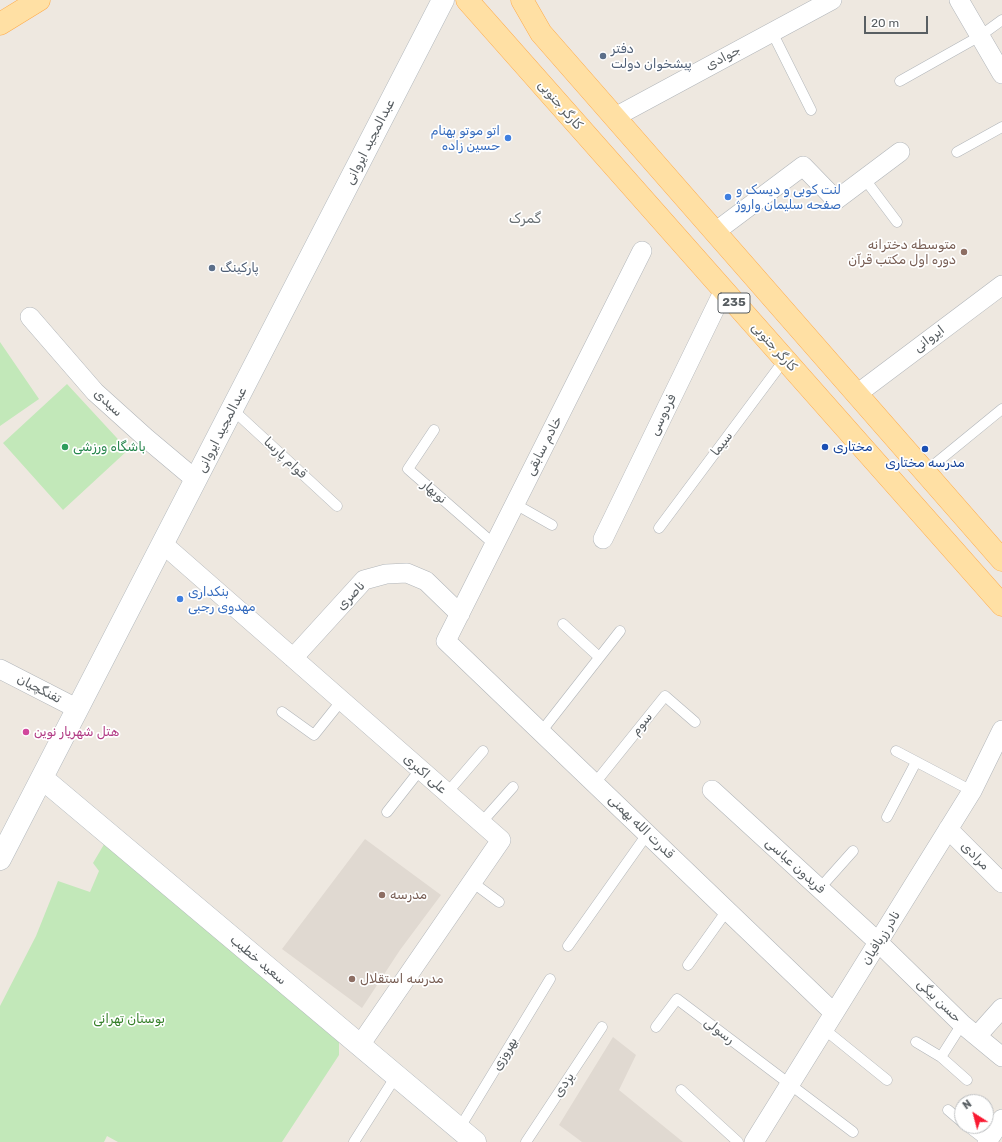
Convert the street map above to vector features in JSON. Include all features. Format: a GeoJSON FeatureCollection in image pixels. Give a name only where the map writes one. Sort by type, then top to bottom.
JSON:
{"type":"FeatureCollection","features":[{"type":"Feature","properties":{"kind":"main road"},"geometry":{"type":"LineString","coordinates":[[0,24],[39,0]]}},
{"type":"Feature","properties":{"kind":"main road","name":"عبدالمجید ایروانی"},"geometry":{"type":"LineString","coordinates":[[0,859],[443,0]]}},
{"type":"Feature","properties":{"kind":"main road","name":"کارگر جنوبی"},"geometry":{"type":"LineString","coordinates":[[467,0],[1002,605]]}},
{"type":"Feature","properties":{"kind":"main road","name":"235"},"geometry":{"type":"LineString","coordinates":[[522,0],[541,33],[1002,560]]}},
{"type":"Feature","properties":{"kind":"main road","name":"سعید خطیب"},"geometry":{"type":"LineString","coordinates":[[42,778],[467,1135]]}},
{"type":"Feature","properties":{"kind":"street","name":"جوادی"},"geometry":{"type":"LineString","coordinates":[[615,116],[832,0]]}},
{"type":"Feature","properties":{"kind":"street"},"geometry":{"type":"LineString","coordinates":[[959,0],[1002,74]]}},
{"type":"Feature","properties":{"kind":"street"},"geometry":{"type":"LineString","coordinates":[[715,232],[803,166],[836,200],[900,152]]}},
{"type":"Feature","properties":{"kind":"street","name":"خادم سابقی"},"geometry":{"type":"LineString","coordinates":[[446,641],[642,251]]}},
{"type":"Feature","properties":{"kind":"street","name":"ایروانی"},"geometry":{"type":"LineString","coordinates":[[857,394],[1002,285]]}},
{"type":"Feature","properties":{"kind":"street","name":"فردوسی"},"geometry":{"type":"LineString","coordinates":[[603,539],[724,290]]}},
{"type":"Feature","properties":{"kind":"street","name":"سیدی"},"geometry":{"type":"LineString","coordinates":[[30,317],[95,392],[196,480]]}},
{"type":"Feature","properties":{"kind":"street","name":"علی اکبری"},"geometry":{"type":"LineString","coordinates":[[163,544],[501,840],[360,1045]]}},
{"type":"Feature","properties":{"kind":"street","name":"ناصری"},"geometry":{"type":"LineString","coordinates":[[294,658],[364,580],[386,574],[407,573],[426,581],[460,614]]}},
{"type":"Feature","properties":{"kind":"street","name":"قدرت الله بهمنی"},"geometry":{"type":"LineString","coordinates":[[446,641],[728,909],[834,1013]]}},
{"type":"Feature","properties":{"kind":"street","name":"تفنگچیان"},"geometry":{"type":"LineString","coordinates":[[0,669],[78,709]]}},
{"type":"Feature","properties":{"kind":"street","name":"نادر زربافیان"},"geometry":{"type":"LineString","coordinates":[[759,1140],[790,1084],[972,791],[1002,730]]}},
{"type":"Feature","properties":{"kind":"street","name":"فریدون عباسی"},"geometry":{"type":"LineString","coordinates":[[712,790],[878,942]]}},
{"type":"Feature","properties":{"kind":"street","name":"مرادی"},"geometry":{"type":"LineString","coordinates":[[948,829],[1002,883]]}},
{"type":"Feature","properties":{"kind":"street","name":"حسن بیگی"},"geometry":{"type":"LineString","coordinates":[[878,942],[962,1024],[1002,1057]]}},
{"type":"Feature","properties":{"kind":"street"},"geometry":{"type":"LineString","coordinates":[[977,1036],[1002,1008]]}},
{"type":"Feature","properties":{"kind":"street"},"geometry":{"type":"LineString","coordinates":[[987,1142],[1002,1119]]}},
{"type":"Feature","properties":{"kind":"lane"},"geometry":{"type":"LineString","coordinates":[[900,81],[980,36],[1002,20]]}},
{"type":"Feature","properties":{"kind":"lane"},"geometry":{"type":"LineString","coordinates":[[772,32],[811,110]]}},
{"type":"Feature","properties":{"kind":"lane"},"geometry":{"type":"LineString","coordinates":[[957,152],[1002,128]]}},
{"type":"Feature","properties":{"kind":"lane"},"geometry":{"type":"LineString","coordinates":[[864,178],[897,222]]}},
{"type":"Feature","properties":{"kind":"lane","name":"سیما"},"geometry":{"type":"LineString","coordinates":[[659,528],[785,359]]}},
{"type":"Feature","properties":{"kind":"lane","name":"قوام پارسا"},"geometry":{"type":"LineString","coordinates":[[232,409],[337,506]]}},
{"type":"Feature","properties":{"kind":"lane"},"geometry":{"type":"LineString","coordinates":[[925,472],[1002,409]]}},
{"type":"Feature","properties":{"kind":"lane","name":"نوبهار"},"geometry":{"type":"LineString","coordinates":[[434,430],[408,469],[495,545]]}},
{"type":"Feature","properties":{"kind":"lane"},"geometry":{"type":"LineString","coordinates":[[515,504],[552,525]]}},
{"type":"Feature","properties":{"kind":"lane"},"geometry":{"type":"LineString","coordinates":[[563,624],[599,657]]}},
{"type":"Feature","properties":{"kind":"lane"},"geometry":{"type":"LineString","coordinates":[[541,732],[620,631]]}},
{"type":"Feature","properties":{"kind":"lane","name":"سوم"},"geometry":{"type":"LineString","coordinates":[[595,783],[665,696],[695,722]]}},
{"type":"Feature","properties":{"kind":"lane"},"geometry":{"type":"LineString","coordinates":[[282,712],[314,736],[342,700]]}},
{"type":"Feature","properties":{"kind":"lane"},"geometry":{"type":"LineString","coordinates":[[447,793],[483,750]]}},
{"type":"Feature","properties":{"kind":"lane"},"geometry":{"type":"LineString","coordinates":[[896,751],[972,791]]}},
{"type":"Feature","properties":{"kind":"lane"},"geometry":{"type":"LineString","coordinates":[[887,817],[916,762]]}},
{"type":"Feature","properties":{"kind":"lane"},"geometry":{"type":"LineString","coordinates":[[387,812],[420,770]]}},
{"type":"Feature","properties":{"kind":"lane"},"geometry":{"type":"LineString","coordinates":[[481,823],[513,787]]}},
{"type":"Feature","properties":{"kind":"lane"},"geometry":{"type":"LineString","coordinates":[[568,946],[648,834]]}},
{"type":"Feature","properties":{"kind":"lane"},"geometry":{"type":"LineString","coordinates":[[820,888],[852,851]]}},
{"type":"Feature","properties":{"kind":"lane"},"geometry":{"type":"LineString","coordinates":[[472,882],[499,902]]}},
{"type":"Feature","properties":{"kind":"lane"},"geometry":{"type":"LineString","coordinates":[[688,966],[728,909]]}},
{"type":"Feature","properties":{"kind":"lane","name":"بهروزی"},"geometry":{"type":"LineString","coordinates":[[467,1135],[550,979]]}},
{"type":"Feature","properties":{"kind":"lane","name":"رسولی"},"geometry":{"type":"LineString","coordinates":[[656,1027],[677,999],[790,1084]]}},
{"type":"Feature","properties":{"kind":"lane"},"geometry":{"type":"LineString","coordinates":[[941,1057],[962,1024]]}},
{"type":"Feature","properties":{"kind":"lane","name":"یزدی"},"geometry":{"type":"LineString","coordinates":[[526,1142],[602,1027]]}},
{"type":"Feature","properties":{"kind":"lane"},"geometry":{"type":"LineString","coordinates":[[824,1029],[887,1080]]}},
{"type":"Feature","properties":{"kind":"lane"},"geometry":{"type":"LineString","coordinates":[[916,1042],[941,1057],[967,1080]]}},
{"type":"Feature","properties":{"kind":"lane"},"geometry":{"type":"LineString","coordinates":[[354,1142],[396,1076]]}},
{"type":"Feature","properties":{"kind":"lane"},"geometry":{"type":"LineString","coordinates":[[790,1084],[853,1132]]}},
{"type":"Feature","properties":{"kind":"lane"},"geometry":{"type":"LineString","coordinates":[[681,1090],[738,1142]]}},
{"type":"Feature","properties":{"kind":"lane"},"geometry":{"type":"LineString","coordinates":[[948,1110],[954,1115]]}},
{"type":"Feature","properties":{"kind":"lane"},"geometry":{"type":"LineString","coordinates":[[977,1134],[987,1142]]}},
{"type":"Feature","properties":{"kind":"shaded area"},"geometry":{"type":"Polygon","coordinates":[[[365,839],[441,895],[400,950],[362,1008],[282,949],[365,839]]]}},
{"type":"Feature","properties":{"kind":"shaded area"},"geometry":{"type":"Polygon","coordinates":[[[613,1037],[636,1055],[619,1090],[683,1142],[582,1142],[559,1125],[613,1037]]]}},
{"type":"Feature","properties":{"kind":"green space"},"geometry":{"type":"Polygon","coordinates":[[[0,342],[39,399],[0,426],[0,342]]]}},
{"type":"Feature","properties":{"kind":"green space","name":"باشگاه ورزشی"},"geometry":{"type":"Polygon","coordinates":[[[67,384],[128,450],[63,510],[3,443],[67,384]]]}},
{"type":"Feature","properties":{"kind":"green space","name":"بوستان تهرانی"},"geometry":{"type":"Polygon","coordinates":[[[106,841],[339,1042],[339,1055],[282,1142],[118,1142],[107,1136],[104,1142],[0,1142],[0,1006],[36,936],[58,881],[90,892],[99,871],[93,863],[106,841]]]}},
{"type":"Feature","properties":{"kind":"place","name":"دفتر پیشخوان دولت"},"geometry":{"type":"Point","coordinates":[603,56]}},
{"type":"Feature","properties":{"kind":"place","name":"اتو موتو بهنام حسین زاده"},"geometry":{"type":"Point","coordinates":[508,138]}},
{"type":"Feature","properties":{"kind":"place","name":"لنت کوبی و دیسک و صفحه سلیمان واروژ"},"geometry":{"type":"Point","coordinates":[728,197]}},
{"type":"Feature","properties":{"kind":"place","name":"متوسطه دخترانه دوره اول مکتب قرآن"},"geometry":{"type":"Point","coordinates":[964,252]}},
{"type":"Feature","properties":{"kind":"place","name":"پارکینگ"},"geometry":{"type":"Point","coordinates":[212,268]}},
{"type":"Feature","properties":{"kind":"place","name":"باشگاه ورزشی"},"geometry":{"type":"Point","coordinates":[65,447]}},
{"type":"Feature","properties":{"kind":"place","name":"مختاری"},"geometry":{"type":"Point","coordinates":[825,447]}},
{"type":"Feature","properties":{"kind":"place","name":"مدرسه مختاری"},"geometry":{"type":"Point","coordinates":[925,449]}},
{"type":"Feature","properties":{"kind":"place","name":"بنکداری مهدوی رجبی"},"geometry":{"type":"Point","coordinates":[180,599]}},
{"type":"Feature","properties":{"kind":"place","name":"هتل شهریار نوین"},"geometry":{"type":"Point","coordinates":[26,732]}},
{"type":"Feature","properties":{"kind":"place","name":"مدرسه"},"geometry":{"type":"Point","coordinates":[382,895]}},
{"type":"Feature","properties":{"kind":"place","name":"مدرسه استقلال"},"geometry":{"type":"Point","coordinates":[352,979]}},
{"type":"Feature","properties":{"kind":"district","name":"گمرک"},"geometry":{"type":"Point","coordinates":[525,219]}}]}
